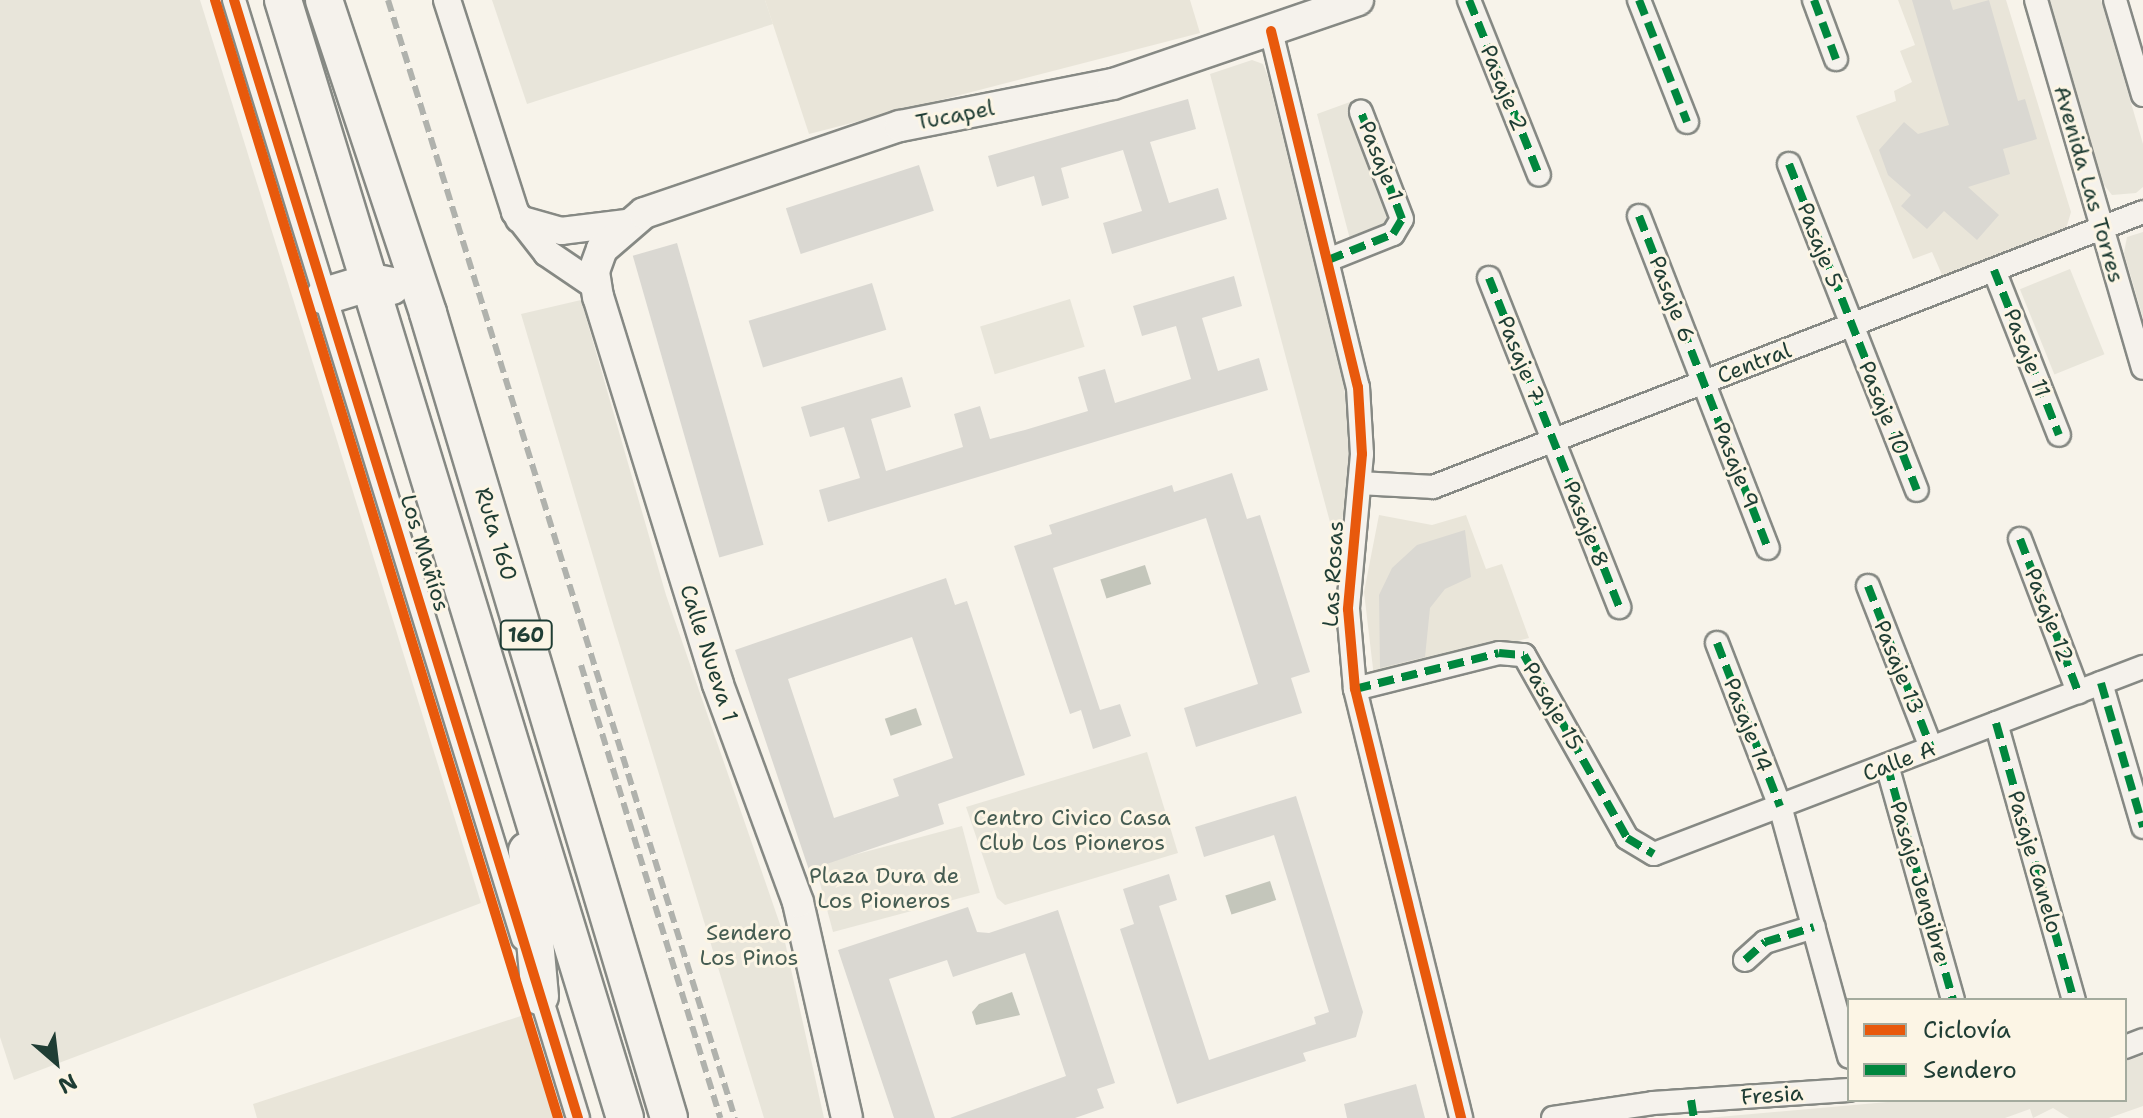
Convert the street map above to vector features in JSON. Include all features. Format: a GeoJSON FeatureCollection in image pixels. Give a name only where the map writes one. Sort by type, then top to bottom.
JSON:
{"type":"FeatureCollection","features":[{"type":"Feature","properties":{"kind":"highway","name":"160"},"geometry":{"type":"LineString","coordinates":[[283,0],[625,1118]]}},
{"type":"Feature","properties":{"kind":"highway","name":"Ruta 160"},"geometry":{"type":"LineString","coordinates":[[324,0],[428,313],[669,1118]]}},
{"type":"Feature","properties":{"kind":"highway"},"geometry":{"type":"LineString","coordinates":[[325,296],[371,282],[403,290],[428,313]]}},
{"type":"Feature","properties":{"kind":"highway"},"geometry":{"type":"LineString","coordinates":[[519,774],[540,996]]}},
{"type":"Feature","properties":{"kind":"main road","name":"Tucapel"},"geometry":{"type":"LineString","coordinates":[[625,223],[900,126],[1079,93],[1358,0]]}},
{"type":"Feature","properties":{"kind":"main road"},"geometry":{"type":"LineString","coordinates":[[594,285],[605,242],[625,223]]}},
{"type":"Feature","properties":{"kind":"main road","name":"Calle Nueva 1"},"geometry":{"type":"LineString","coordinates":[[594,285],[718,684],[798,902],[847,1118]]}},
{"type":"Feature","properties":{"kind":"street","name":"Los Mañíos"},"geometry":{"type":"LineString","coordinates":[[234,0],[578,1118]]}},
{"type":"Feature","properties":{"kind":"street"},"geometry":{"type":"LineString","coordinates":[[447,0],[519,219],[547,253],[594,285]]}},
{"type":"Feature","properties":{"kind":"street","name":"Pasaje 2"},"geometry":{"type":"LineString","coordinates":[[1469,0],[1539,175]]}},
{"type":"Feature","properties":{"kind":"street"},"geometry":{"type":"LineString","coordinates":[[1639,0],[1687,122]]}},
{"type":"Feature","properties":{"kind":"street"},"geometry":{"type":"LineString","coordinates":[[1814,0],[1836,59]]}},
{"type":"Feature","properties":{"kind":"street","name":"Avenida Las Torres"},"geometry":{"type":"LineString","coordinates":[[2036,0],[2143,368]]}},
{"type":"Feature","properties":{"kind":"street"},"geometry":{"type":"LineString","coordinates":[[2115,0],[2143,95]]}},
{"type":"Feature","properties":{"kind":"street","name":"Las Rosas"},"geometry":{"type":"LineString","coordinates":[[1271,31],[1358,387],[1360,483],[1348,609],[1355,689],[1461,1118]]}},
{"type":"Feature","properties":{"kind":"street","name":"Pasaje 1"},"geometry":{"type":"LineString","coordinates":[[1328,260],[1388,237],[1401,225],[1361,112]]}},
{"type":"Feature","properties":{"kind":"street","name":"Pasaje 5"},"geometry":{"type":"LineString","coordinates":[[1789,164],[1851,325]]}},
{"type":"Feature","properties":{"kind":"street","name":"Central"},"geometry":{"type":"LineString","coordinates":[[1360,483],[1433,487],[2143,212]]}},
{"type":"Feature","properties":{"kind":"street","name":"Pasaje 6"},"geometry":{"type":"LineString","coordinates":[[1639,216],[1704,383]]}},
{"type":"Feature","properties":{"kind":"street"},"geometry":{"type":"LineString","coordinates":[[519,219],[561,231],[625,223]]}},
{"type":"Feature","properties":{"kind":"street","name":"Pasaje 11"},"geometry":{"type":"LineString","coordinates":[[1994,270],[2059,435]]}},
{"type":"Feature","properties":{"kind":"street","name":"Pasaje 7"},"geometry":{"type":"LineString","coordinates":[[1489,278],[1553,441]]}},
{"type":"Feature","properties":{"kind":"street","name":"Pasaje 10"},"geometry":{"type":"LineString","coordinates":[[1851,325],[1917,490]]}},
{"type":"Feature","properties":{"kind":"street","name":"Pasaje 9"},"geometry":{"type":"LineString","coordinates":[[1704,383],[1768,548]]}},
{"type":"Feature","properties":{"kind":"street","name":"Pasaje 8"},"geometry":{"type":"LineString","coordinates":[[1553,441],[1619,607]]}},
{"type":"Feature","properties":{"kind":"street","name":"Pasaje 12"},"geometry":{"type":"LineString","coordinates":[[2020,539],[2078,692]]}},
{"type":"Feature","properties":{"kind":"street","name":"Pasaje 13"},"geometry":{"type":"LineString","coordinates":[[1868,586],[1931,748]]}},
{"type":"Feature","properties":{"kind":"street","name":"Pasaje 14"},"geometry":{"type":"LineString","coordinates":[[1717,643],[1780,806],[1847,1050]]}},
{"type":"Feature","properties":{"kind":"street","name":"Pasaje 15"},"geometry":{"type":"LineString","coordinates":[[1355,689],[1499,653],[1524,655],[1627,838],[1654,854]]}},
{"type":"Feature","properties":{"kind":"street","name":"Calle A"},"geometry":{"type":"LineString","coordinates":[[1654,854],[2143,667]]}},
{"type":"Feature","properties":{"kind":"street"},"geometry":{"type":"LineString","coordinates":[[2101,683],[2143,827]]}},
{"type":"Feature","properties":{"kind":"street","name":"Pasaje Canelo"},"geometry":{"type":"LineString","coordinates":[[1996,723],[2073,998]]}},
{"type":"Feature","properties":{"kind":"street","name":"Pasaje Jengibre"},"geometry":{"type":"LineString","coordinates":[[1887,765],[1952,998]]}},
{"type":"Feature","properties":{"kind":"street"},"geometry":{"type":"LineString","coordinates":[[1745,960],[1765,942],[1814,927]]}},
{"type":"Feature","properties":{"kind":"street","name":"Fresia"},"geometry":{"type":"LineString","coordinates":[[1553,1118],[1693,1109],[1847,1090]]}},
{"type":"Feature","properties":{"kind":"shaded area"},"geometry":{"type":"Polygon","coordinates":[[[765,0],[1190,0],[1200,33],[809,134],[765,0]]]}},
{"type":"Feature","properties":{"kind":"shaded area"},"geometry":{"type":"Polygon","coordinates":[[[1898,0],[2006,0],[2071,212],[2066,229],[1943,277],[1932,252],[1913,259],[1856,116],[1896,101],[1894,91],[1912,82],[1900,51],[1915,45],[1898,0]]]}},
{"type":"Feature","properties":{"kind":"shaded area"},"geometry":{"type":"Polygon","coordinates":[[[1379,515],[1432,525],[1466,515],[1486,569],[1502,564],[1529,638],[1374,677],[1364,592],[1379,515]]]}},
{"type":"Feature","properties":{"kind":"shaded area"},"geometry":{"type":"Polygon","coordinates":[[[1145,565],[1151,584],[1106,599],[1100,580],[1145,565]]]}},
{"type":"Feature","properties":{"kind":"shaded area"},"geometry":{"type":"Polygon","coordinates":[[[916,708],[922,725],[891,736],[885,719],[916,708]]]}},
{"type":"Feature","properties":{"kind":"shaded area"},"geometry":{"type":"Polygon","coordinates":[[[1270,881],[1276,900],[1231,915],[1225,896],[1270,881]]]}},
{"type":"Feature","properties":{"kind":"shaded area"},"geometry":{"type":"Polygon","coordinates":[[[1012,992],[1020,1015],[976,1025],[972,1012],[979,1004],[1012,992]]]}},
{"type":"Feature","properties":{"kind":"shaded area"},"geometry":{"type":"Polygon","coordinates":[[[527,1014],[560,1118],[257,1118],[253,1104],[527,1014]]]}},
{"type":"Feature","properties":{"kind":"green space"},"geometry":{"type":"Polygon","coordinates":[[[0,0],[200,0],[481,903],[14,1080],[0,1037],[0,0]]]}},
{"type":"Feature","properties":{"kind":"green space"},"geometry":{"type":"Polygon","coordinates":[[[492,0],[765,0],[773,24],[527,104],[492,0]]]}},
{"type":"Feature","properties":{"kind":"green space"},"geometry":{"type":"Polygon","coordinates":[[[2047,0],[2101,0],[2143,144],[2143,187],[2136,193],[2112,195],[2100,180],[2047,0]]]}},
{"type":"Feature","properties":{"kind":"green space"},"geometry":{"type":"Polygon","coordinates":[[[1252,60],[1263,64],[1268,77],[1343,381],[1352,449],[1338,552],[1210,74],[1252,60]]]}},
{"type":"Feature","properties":{"kind":"green space"},"geometry":{"type":"Polygon","coordinates":[[[1350,102],[1397,216],[1388,232],[1351,243],[1317,114],[1350,102]]]}},
{"type":"Feature","properties":{"kind":"green space"},"geometry":{"type":"Polygon","coordinates":[[[2143,232],[2143,318],[2124,253],[2127,237],[2143,232]]]}},
{"type":"Feature","properties":{"kind":"green space"},"geometry":{"type":"Polygon","coordinates":[[[2070,269],[2104,354],[2054,375],[2020,289],[2070,269]]]}},
{"type":"Feature","properties":{"kind":"green space"},"geometry":{"type":"Polygon","coordinates":[[[1070,299],[1085,347],[995,374],[980,326],[1070,299]]]}},
{"type":"Feature","properties":{"kind":"green space","name":"Sendero Los Pinos"},"geometry":{"type":"Polygon","coordinates":[[[581,300],[666,595],[783,933],[824,1118],[764,1118],[521,314],[581,300]]]}},
{"type":"Feature","properties":{"kind":"green space","name":"Centro Civico Casa Club Los Pioneros"},"geometry":{"type":"Polygon","coordinates":[[[1147,752],[1178,853],[1005,905],[997,898],[966,807],[1147,752]]]}},
{"type":"Feature","properties":{"kind":"green space","name":"Plaza Dura de Los Pioneros"},"geometry":{"type":"Polygon","coordinates":[[[962,826],[980,893],[833,932],[815,865],[962,826]]]}},
{"type":"Feature","properties":{"kind":"green space"},"geometry":{"type":"Polygon","coordinates":[[[2143,1055],[2143,1106],[2109,1118],[2069,1118],[2053,1108],[2033,1118],[2030,1109],[2005,1118],[1707,1118],[1887,1102],[2127,1102],[2127,1061],[2143,1055]]]}},
{"type":"Feature","properties":{"kind":"building"},"geometry":{"type":"Polygon","coordinates":[[[1912,0],[1950,0],[1953,10],[1989,0],[2018,101],[2025,99],[2037,139],[2003,149],[2010,174],[1968,187],[1999,215],[1977,240],[1944,211],[1927,229],[1901,206],[1911,195],[1888,175],[1879,150],[1904,122],[1918,134],[1949,125],[1912,0]]]}},
{"type":"Feature","properties":{"kind":"building"},"geometry":{"type":"Polygon","coordinates":[[[1188,99],[1196,129],[1150,142],[1169,203],[1218,188],[1227,219],[1112,254],[1103,223],[1142,211],[1123,150],[1061,168],[1069,198],[1042,206],[1034,176],[997,187],[988,156],[1188,99]]]}},
{"type":"Feature","properties":{"kind":"building"},"geometry":{"type":"Polygon","coordinates":[[[919,165],[934,211],[801,254],[786,208],[919,165]]]}},
{"type":"Feature","properties":{"kind":"building"},"geometry":{"type":"Polygon","coordinates":[[[677,243],[764,545],[719,558],[633,256],[677,243]]]}},
{"type":"Feature","properties":{"kind":"building"},"geometry":{"type":"Polygon","coordinates":[[[1234,276],[1242,306],[1202,318],[1218,371],[1259,358],[1268,390],[828,522],[819,490],[860,478],[844,427],[810,437],[801,407],[902,377],[911,407],[871,419],[886,471],[963,447],[954,414],[980,406],[990,439],[1025,430],[1088,411],[1078,377],[1105,369],[1115,403],[1191,379],[1176,326],[1142,336],[1133,306],[1234,276]]]}},
{"type":"Feature","properties":{"kind":"building"},"geometry":{"type":"Polygon","coordinates":[[[872,283],[886,330],[763,368],[749,321],[872,283]]]}},
{"type":"Feature","properties":{"kind":"building"},"geometry":{"type":"Polygon","coordinates":[[[1232,473],[1247,519],[1260,515],[1310,672],[1291,678],[1302,713],[1196,747],[1184,708],[1258,684],[1206,518],[1053,568],[1100,710],[1120,704],[1131,736],[1093,749],[1081,710],[1070,714],[1014,546],[1052,534],[1049,525],[1172,485],[1174,492],[1232,473]]]}},
{"type":"Feature","properties":{"kind":"building"},"geometry":{"type":"Polygon","coordinates":[[[1465,530],[1471,577],[1445,589],[1430,608],[1425,657],[1380,668],[1379,595],[1392,568],[1417,545],[1465,530]]]}},
{"type":"Feature","properties":{"kind":"building"},"geometry":{"type":"Polygon","coordinates":[[[946,578],[955,605],[967,601],[1025,775],[938,804],[944,824],[809,870],[735,650],[946,578]],[[912,637],[788,679],[834,818],[899,796],[893,779],[953,758],[912,637]]]}},
{"type":"Feature","properties":{"kind":"building"},"geometry":{"type":"Polygon","coordinates":[[[1296,796],[1363,1012],[1356,1037],[1303,1053],[1306,1061],[1177,1104],[1120,929],[1134,924],[1123,889],[1169,874],[1177,900],[1159,906],[1209,1060],[1316,1024],[1314,1017],[1329,1012],[1274,835],[1204,857],[1195,827],[1296,796]]]}},
{"type":"Feature","properties":{"kind":"building"},"geometry":{"type":"Polygon","coordinates":[[[968,907],[977,932],[989,933],[1058,910],[1115,1083],[1097,1089],[1104,1108],[1075,1118],[950,1118],[1066,1076],[1025,953],[953,977],[947,960],[889,979],[935,1118],[894,1118],[838,950],[968,907]]]}},
{"type":"Feature","properties":{"kind":"building"},"geometry":{"type":"Polygon","coordinates":[[[1416,1084],[1425,1118],[1347,1118],[1344,1104],[1416,1084]]]}},
{"type":"Feature","properties":{"kind":"railway"},"geometry":{"type":"LineString","coordinates":[[388,0],[735,1118]]}},
{"type":"Feature","properties":{"kind":"railway"},"geometry":{"type":"LineString","coordinates":[[581,665],[720,1118]]}},
{"type":"Feature","properties":{"kind":"marked path"},"geometry":{"type":"LineString","coordinates":[[1469,0],[1539,175]]}},
{"type":"Feature","properties":{"kind":"marked path"},"geometry":{"type":"LineString","coordinates":[[1639,0],[1687,122]]}},
{"type":"Feature","properties":{"kind":"marked path"},"geometry":{"type":"LineString","coordinates":[[1814,0],[1836,59]]}},
{"type":"Feature","properties":{"kind":"marked path"},"geometry":{"type":"LineString","coordinates":[[1328,260],[1393,234],[1402,219],[1361,112]]}},
{"type":"Feature","properties":{"kind":"marked path"},"geometry":{"type":"LineString","coordinates":[[1789,164],[1917,490]]}},
{"type":"Feature","properties":{"kind":"marked path"},"geometry":{"type":"LineString","coordinates":[[1639,216],[1768,548]]}},
{"type":"Feature","properties":{"kind":"marked path"},"geometry":{"type":"LineString","coordinates":[[1994,270],[2059,435]]}},
{"type":"Feature","properties":{"kind":"marked path"},"geometry":{"type":"LineString","coordinates":[[1489,278],[1619,607]]}},
{"type":"Feature","properties":{"kind":"marked path"},"geometry":{"type":"LineString","coordinates":[[2020,539],[2078,692]]}},
{"type":"Feature","properties":{"kind":"marked path"},"geometry":{"type":"LineString","coordinates":[[1868,586],[1931,748]]}},
{"type":"Feature","properties":{"kind":"marked path"},"geometry":{"type":"LineString","coordinates":[[1717,643],[1780,806]]}},
{"type":"Feature","properties":{"kind":"marked path"},"geometry":{"type":"LineString","coordinates":[[1355,689],[1499,653],[1524,655],[1627,838],[1654,854]]}},
{"type":"Feature","properties":{"kind":"marked path"},"geometry":{"type":"LineString","coordinates":[[2101,683],[2143,827]]}},
{"type":"Feature","properties":{"kind":"marked path"},"geometry":{"type":"LineString","coordinates":[[1996,723],[2073,998]]}},
{"type":"Feature","properties":{"kind":"marked path"},"geometry":{"type":"LineString","coordinates":[[1887,765],[1952,998]]}},
{"type":"Feature","properties":{"kind":"marked path"},"geometry":{"type":"LineString","coordinates":[[1745,960],[1765,942],[1814,927]]}},
{"type":"Feature","properties":{"kind":"marked path"},"geometry":{"type":"LineString","coordinates":[[1691,1100],[1694,1118]]}},
{"type":"Feature","properties":{"kind":"cycle path"},"geometry":{"type":"LineString","coordinates":[[215,0],[558,1118]]}},
{"type":"Feature","properties":{"kind":"cycle path"},"geometry":{"type":"LineString","coordinates":[[234,0],[578,1118]]}},
{"type":"Feature","properties":{"kind":"cycle path"},"geometry":{"type":"LineString","coordinates":[[1271,31],[1358,387],[1362,454],[1348,609],[1355,689],[1461,1118]]}}]}
